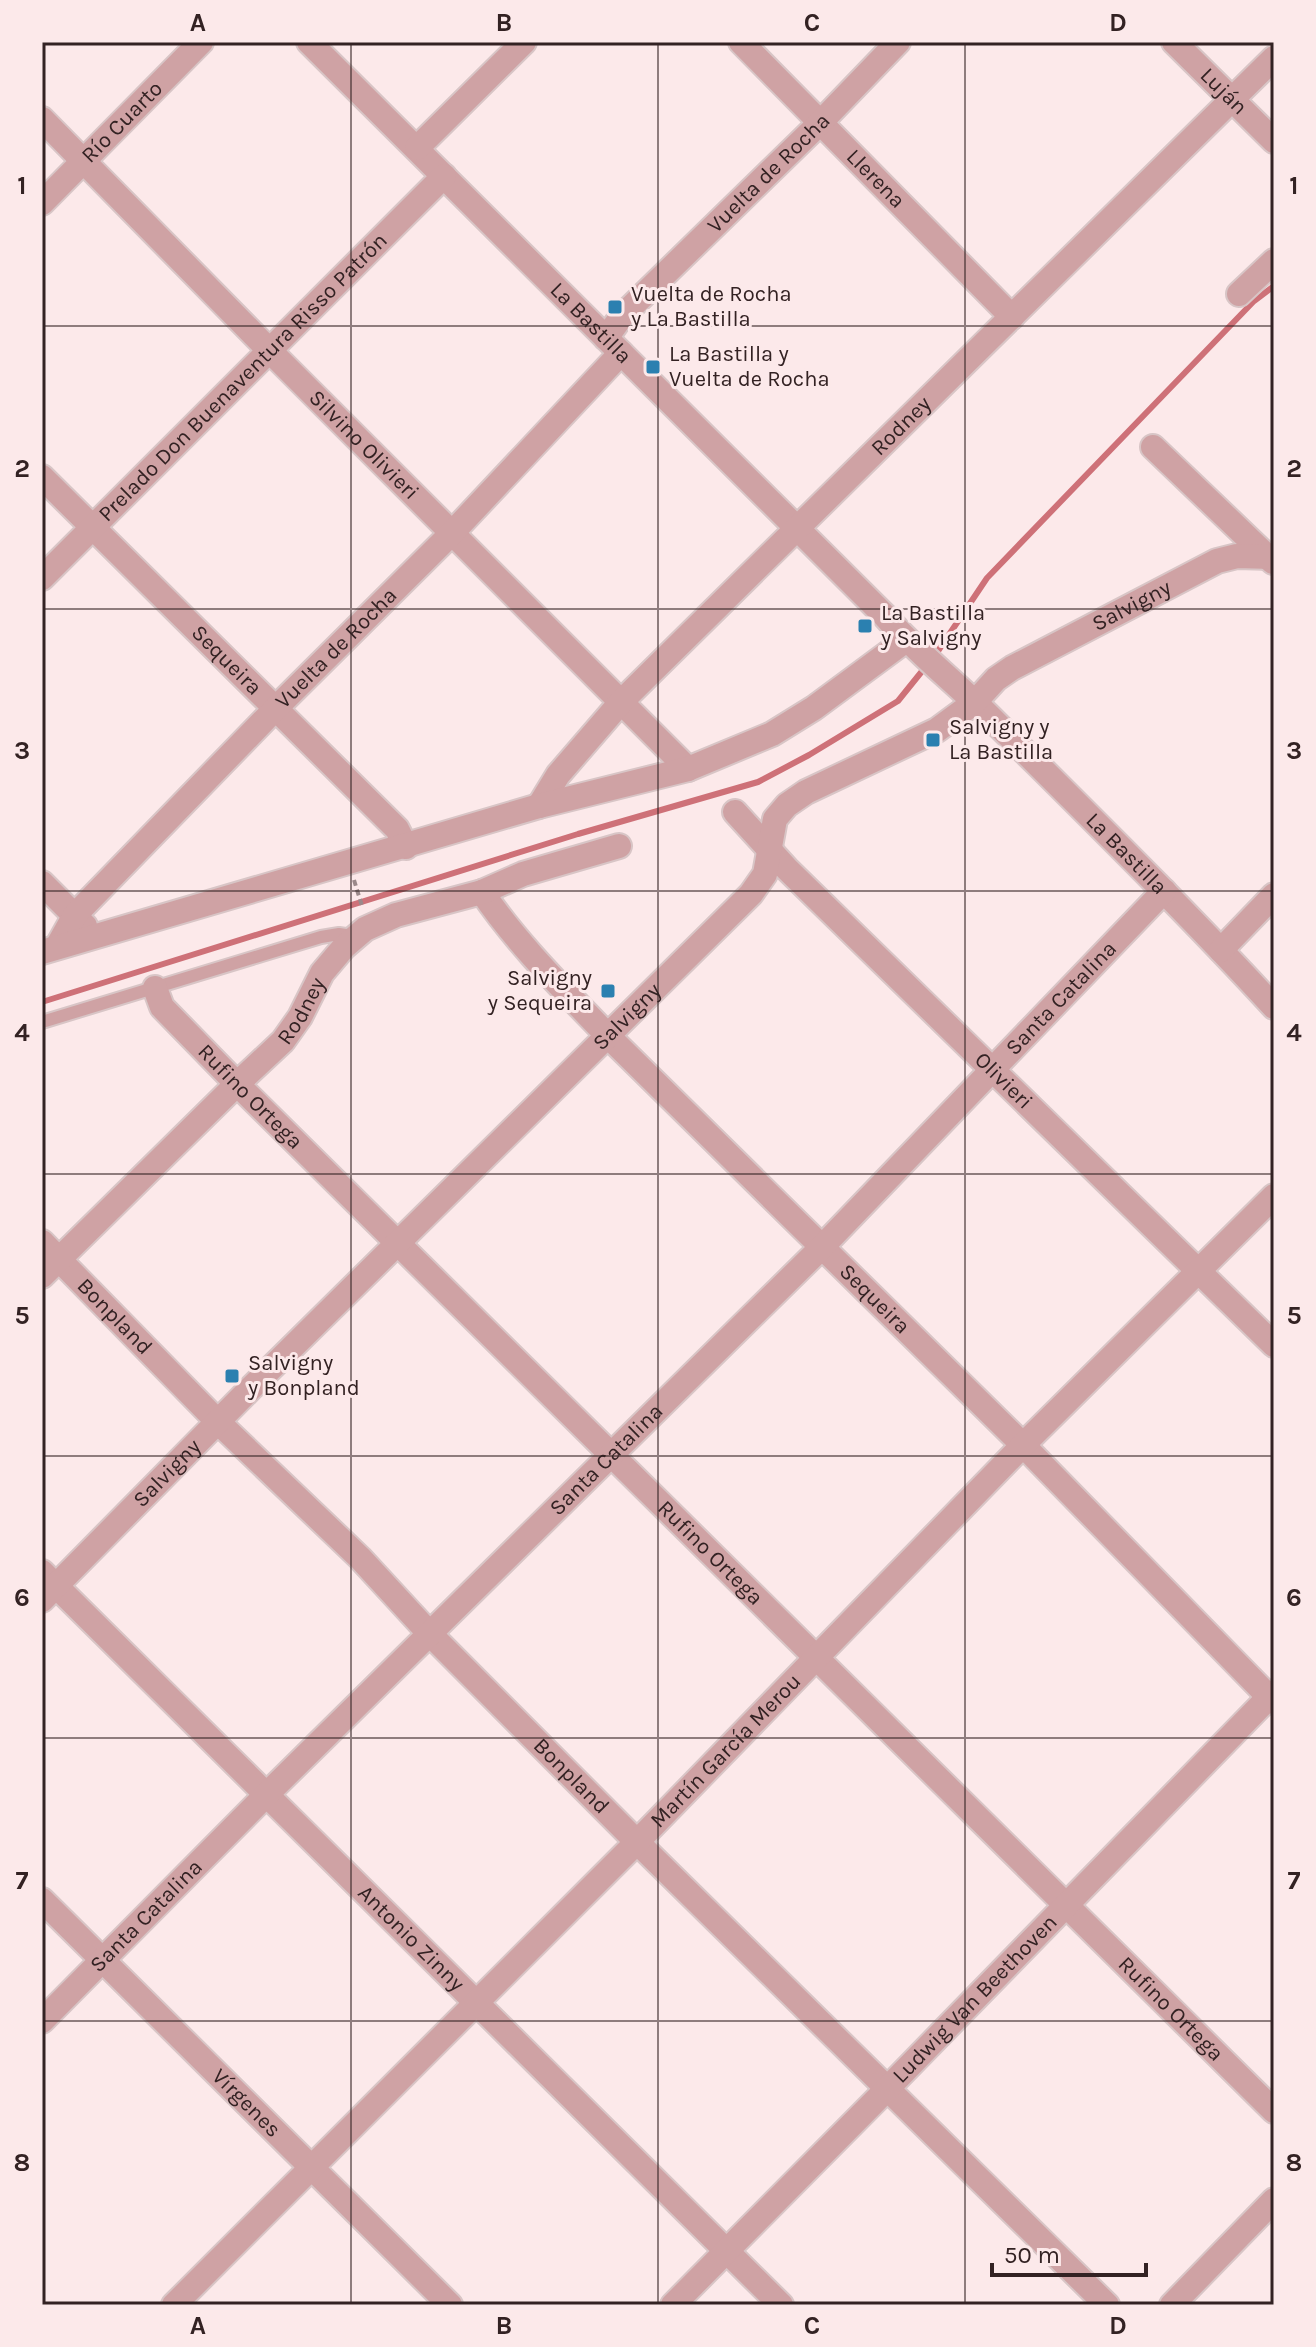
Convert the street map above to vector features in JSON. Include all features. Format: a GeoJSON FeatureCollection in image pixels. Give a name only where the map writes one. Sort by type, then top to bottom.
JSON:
{"type":"FeatureCollection","features":[{"type":"Feature","properties":{"kind":"street","name":"Río Cuarto"},"geometry":{"type":"LineString","coordinates":[[42,203],[201,42]]}},
{"type":"Feature","properties":{"kind":"street","name":"La Bastilla"},"geometry":{"type":"LineString","coordinates":[[309,42],[906,640],[975,702],[1164,891],[1274,1007]]}},
{"type":"Feature","properties":{"kind":"street"},"geometry":{"type":"LineString","coordinates":[[417,148],[524,42]]}},
{"type":"Feature","properties":{"kind":"street","name":"Llerena"},"geometry":{"type":"LineString","coordinates":[[741,42],[1012,317]]}},
{"type":"Feature","properties":{"kind":"street","name":"Vuelta de Rocha"},"geometry":{"type":"LineString","coordinates":[[50,950],[75,915],[453,532],[614,345],[622,316],[821,122],[898,42]]}},
{"type":"Feature","properties":{"kind":"street","name":"Luján"},"geometry":{"type":"LineString","coordinates":[[1174,42],[1274,141]]}},
{"type":"Feature","properties":{"kind":"street","name":"Rodney"},"geometry":{"type":"LineString","coordinates":[[539,806],[558,775],[621,702],[1274,58]]}},
{"type":"Feature","properties":{"kind":"street","name":"Silvino Olivieri"},"geometry":{"type":"LineString","coordinates":[[42,119],[688,769]]}},
{"type":"Feature","properties":{"kind":"street","name":"Prelado Don Buenaventura Risso Patrón"},"geometry":{"type":"LineString","coordinates":[[42,578],[444,176]]}},
{"type":"Feature","properties":{"kind":"street"},"geometry":{"type":"LineString","coordinates":[[1239,294],[1274,261]]}},
{"type":"Feature","properties":{"kind":"street"},"geometry":{"type":"LineString","coordinates":[[1153,447],[1273,559]]}},
{"type":"Feature","properties":{"kind":"street","name":"Sequeira"},"geometry":{"type":"LineString","coordinates":[[42,477],[397,829],[406,847]]}},
{"type":"Feature","properties":{"kind":"street","name":"Salvigny"},"geometry":{"type":"LineString","coordinates":[[46,1586],[219,1423],[751,894],[765,874],[775,819],[787,805],[806,792],[937,730],[975,702],[996,679],[1012,668],[1217,561],[1237,556],[1273,559]]}},
{"type":"Feature","properties":{"kind":"street"},"geometry":{"type":"LineString","coordinates":[[50,950],[539,806],[688,769],[772,734],[814,708],[906,640]]}},
{"type":"Feature","properties":{"kind":"street","name":"Olivieri"},"geometry":{"type":"LineString","coordinates":[[735,812],[1274,1345]]}},
{"type":"Feature","properties":{"kind":"street","name":"Rodney"},"geometry":{"type":"LineString","coordinates":[[48,1259],[283,1041],[300,1017],[322,973],[361,926],[365,929],[396,915],[482,892],[523,874],[619,846]]}},
{"type":"Feature","properties":{"kind":"street"},"geometry":{"type":"LineString","coordinates":[[42,883],[94,936]]}},
{"type":"Feature","properties":{"kind":"street","name":"Santa Catalina"},"geometry":{"type":"LineString","coordinates":[[42,2021],[266,1795],[823,1246],[1164,891]]}},
{"type":"Feature","properties":{"kind":"street","name":"Sequeira"},"geometry":{"type":"LineString","coordinates":[[482,892],[499,917],[549,975],[609,1037],[1023,1445],[1272,1697]]}},
{"type":"Feature","properties":{"kind":"street"},"geometry":{"type":"LineString","coordinates":[[1221,950],[1274,895]]}},
{"type":"Feature","properties":{"kind":"street","name":"Rufino Ortega"},"geometry":{"type":"LineString","coordinates":[[155,988],[162,1007],[237,1084],[1274,2111]]}},
{"type":"Feature","properties":{"kind":"street","name":"Martín García Merou"},"geometry":{"type":"LineString","coordinates":[[174,2305],[637,1842],[1023,1445],[1274,1196]]}},
{"type":"Feature","properties":{"kind":"street","name":"Bonpland"},"geometry":{"type":"LineString","coordinates":[[48,1259],[360,1558],[430,1634],[637,1842],[1107,2305]]}},
{"type":"Feature","properties":{"kind":"street","name":"Antonio Zinny"},"geometry":{"type":"LineString","coordinates":[[46,1586],[266,1795],[781,2305]]}},
{"type":"Feature","properties":{"kind":"street","name":"Ludwig Van Beethoven"},"geometry":{"type":"LineString","coordinates":[[673,2305],[1272,1697]]}},
{"type":"Feature","properties":{"kind":"street","name":"Vírgenes"},"geometry":{"type":"LineString","coordinates":[[42,1900],[450,2305]]}},
{"type":"Feature","properties":{"kind":"street"},"geometry":{"type":"LineString","coordinates":[[1172,2305],[1274,2200]]}},
{"type":"Feature","properties":{"kind":"lane"},"geometry":{"type":"LineString","coordinates":[[42,1022],[361,926]]}},
{"type":"Feature","properties":{"kind":"path"},"geometry":{"type":"LineString","coordinates":[[357,889],[361,926]]}},
{"type":"Feature","properties":{"kind":"waterway"},"geometry":{"type":"LineString","coordinates":[[934,657],[987,578],[1254,301],[1274,286]]}},
{"type":"Feature","properties":{"kind":"waterway"},"geometry":{"type":"LineString","coordinates":[[42,1002],[578,834],[758,782],[898,701],[927,665]]}},
{"type":"Feature","properties":{"kind":"place","name":"Vuelta de Rocha y La Bastilla"},"geometry":{"type":"Point","coordinates":[615,307]}},
{"type":"Feature","properties":{"kind":"place","name":"La Bastilla y Vuelta de Rocha"},"geometry":{"type":"Point","coordinates":[653,367]}},
{"type":"Feature","properties":{"kind":"place","name":"La Bastilla y Salvigny"},"geometry":{"type":"Point","coordinates":[865,626]}},
{"type":"Feature","properties":{"kind":"place","name":"Salvigny y La Bastilla"},"geometry":{"type":"Point","coordinates":[933,740]}},
{"type":"Feature","properties":{"kind":"place","name":"Salvigny y Sequeira"},"geometry":{"type":"Point","coordinates":[608,991]}},
{"type":"Feature","properties":{"kind":"place","name":"Salvigny y Bonpland"},"geometry":{"type":"Point","coordinates":[232,1376]}}]}
